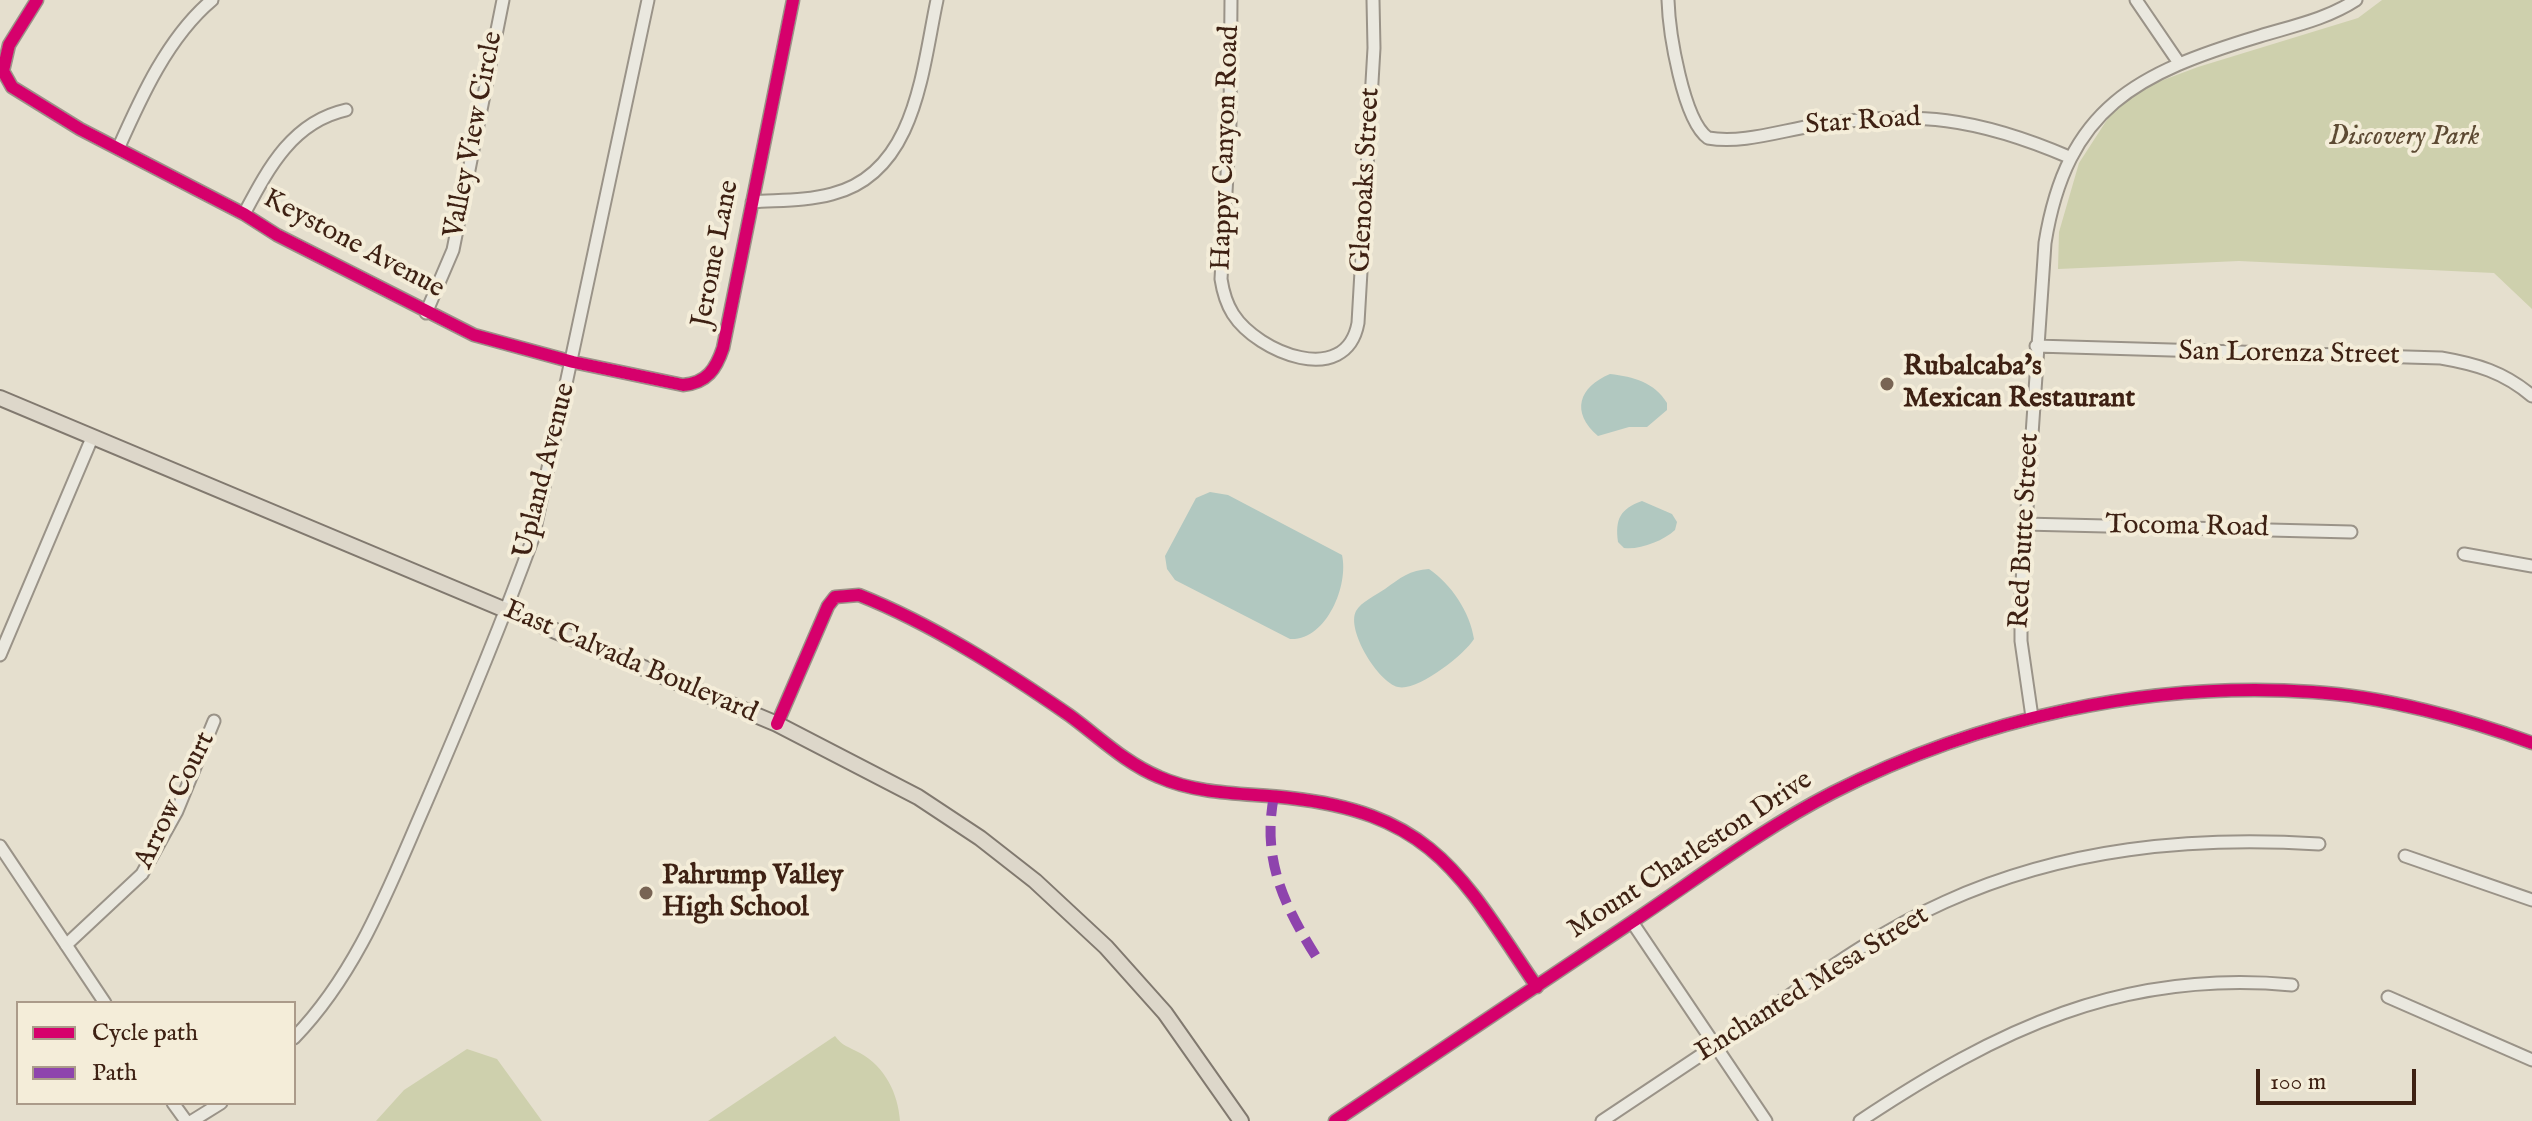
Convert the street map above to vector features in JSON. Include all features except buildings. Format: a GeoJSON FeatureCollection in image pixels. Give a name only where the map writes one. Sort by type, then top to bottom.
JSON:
{"type":"FeatureCollection","features":[{"type":"Feature","properties":{"kind":"main road","name":"East Calvada Boulevard"},"geometry":{"type":"LineString","coordinates":[[0,398],[777,724],[918,797],[980,838],[1035,881],[1137,979],[1241,1121]]}},
{"type":"Feature","properties":{"kind":"street","name":"Keystone Avenue"},"geometry":{"type":"LineString","coordinates":[[37,0],[3,60],[7,82],[118,149],[426,313],[502,345],[573,362]]}},
{"type":"Feature","properties":{"kind":"street"},"geometry":{"type":"LineString","coordinates":[[118,149],[162,63],[187,27],[212,0]]}},
{"type":"Feature","properties":{"kind":"street","name":"Valley View Circle"},"geometry":{"type":"LineString","coordinates":[[426,313],[453,250],[503,0]]}},
{"type":"Feature","properties":{"kind":"street","name":"Upland Avenue"},"geometry":{"type":"LineString","coordinates":[[296,1035],[352,964],[379,911],[507,611],[545,495],[648,0]]}},
{"type":"Feature","properties":{"kind":"street","name":"Jerome Lane"},"geometry":{"type":"LineString","coordinates":[[573,362],[683,385],[695,384],[712,373],[723,348],[793,0]]}},
{"type":"Feature","properties":{"kind":"street"},"geometry":{"type":"LineString","coordinates":[[752,202],[812,199],[836,194],[878,169],[903,137],[937,0]]}},
{"type":"Feature","properties":{"kind":"street","name":"Happy Canyon Road"},"geometry":{"type":"LineString","coordinates":[[1231,0],[1231,78],[1221,279],[1224,297],[1247,331],[1271,347],[1304,359],[1322,360],[1340,355]]}},
{"type":"Feature","properties":{"kind":"street","name":"Glenoaks Street"},"geometry":{"type":"LineString","coordinates":[[1340,355],[1355,337],[1358,323],[1374,63],[1373,0]]}},
{"type":"Feature","properties":{"kind":"street","name":"Star Road"},"geometry":{"type":"LineString","coordinates":[[1668,0],[1683,82],[1693,122],[1701,133],[1720,140],[1890,116],[1933,118],[1979,124],[2017,135],[2069,157]]}},
{"type":"Feature","properties":{"kind":"street"},"geometry":{"type":"LineString","coordinates":[[2136,0],[2179,63]]}},
{"type":"Feature","properties":{"kind":"street","name":"Red Butte Street"},"geometry":{"type":"LineString","coordinates":[[2032,717],[2021,641],[2024,524],[2036,346],[2050,212],[2069,157],[2083,135],[2109,106],[2135,85],[2179,63],[2328,16],[2356,0]]}},
{"type":"Feature","properties":{"kind":"street"},"geometry":{"type":"LineString","coordinates":[[244,214],[270,165],[283,148],[322,118],[346,110]]}},
{"type":"Feature","properties":{"kind":"street","name":"San Lorenza Street"},"geometry":{"type":"LineString","coordinates":[[2036,346],[2441,358],[2486,367],[2516,382],[2532,396]]}},
{"type":"Feature","properties":{"kind":"street"},"geometry":{"type":"LineString","coordinates":[[0,655],[92,438]]}},
{"type":"Feature","properties":{"kind":"street","name":"Tocoma Road"},"geometry":{"type":"LineString","coordinates":[[2024,524],[2351,532]]}},
{"type":"Feature","properties":{"kind":"street"},"geometry":{"type":"LineString","coordinates":[[2464,554],[2532,566]]}},
{"type":"Feature","properties":{"kind":"street"},"geometry":{"type":"LineString","coordinates":[[777,724],[828,606],[835,597],[859,595],[993,665],[1158,777],[1211,790],[1331,802],[1388,820],[1451,864],[1537,987]]}},
{"type":"Feature","properties":{"kind":"street","name":"Mount Charleston Drive"},"geometry":{"type":"LineString","coordinates":[[1335,1121],[1779,823],[1832,793],[1939,746],[2032,717],[2137,698],[2220,692],[2316,692],[2450,717],[2532,743]]}},
{"type":"Feature","properties":{"kind":"street","name":"Arrow Court"},"geometry":{"type":"LineString","coordinates":[[66,945],[127,891],[151,862],[177,811],[214,721]]}},
{"type":"Feature","properties":{"kind":"street","name":"Enchanted Mesa Street"},"geometry":{"type":"LineString","coordinates":[[1602,1121],[1893,928],[1946,901],[1996,882],[2094,854],[2168,843],[2239,839],[2319,844]]}},
{"type":"Feature","properties":{"kind":"street"},"geometry":{"type":"LineString","coordinates":[[0,846],[104,1001]]}},
{"type":"Feature","properties":{"kind":"street"},"geometry":{"type":"LineString","coordinates":[[2405,856],[2532,900]]}},
{"type":"Feature","properties":{"kind":"street"},"geometry":{"type":"LineString","coordinates":[[1632,922],[1766,1121]]}},
{"type":"Feature","properties":{"kind":"street"},"geometry":{"type":"LineString","coordinates":[[1860,1121],[1963,1055],[2000,1037],[2087,1004],[2156,989],[2212,983],[2292,985]]}},
{"type":"Feature","properties":{"kind":"street"},"geometry":{"type":"LineString","coordinates":[[2388,997],[2532,1060]]}},
{"type":"Feature","properties":{"kind":"street"},"geometry":{"type":"LineString","coordinates":[[192,1121],[218,1105]]}},
{"type":"Feature","properties":{"kind":"green space","name":"Discovery Park"},"geometry":{"type":"Polygon","coordinates":[[[2382,0],[2532,0],[2532,309],[2494,273],[2239,261],[2058,269],[2059,232],[2079,163],[2123,95],[2198,67],[2358,18],[2382,0]]]}},
{"type":"Feature","properties":{"kind":"green space"},"geometry":{"type":"Polygon","coordinates":[[[835,1036],[869,1059],[883,1073],[893,1091],[900,1121],[708,1121],[835,1036]]]}},
{"type":"Feature","properties":{"kind":"green space"},"geometry":{"type":"Polygon","coordinates":[[[467,1049],[497,1059],[542,1121],[376,1121],[404,1090],[467,1049]]]}},
{"type":"Feature","properties":{"kind":"water"},"geometry":{"type":"Polygon","coordinates":[[[1610,374],[1650,385],[1667,403],[1667,410],[1647,427],[1629,427],[1598,436],[1584,418],[1582,401],[1591,386],[1610,374]]]}},
{"type":"Feature","properties":{"kind":"water"},"geometry":{"type":"Polygon","coordinates":[[[1210,492],[1228,495],[1342,555],[1342,581],[1338,596],[1324,621],[1314,631],[1290,639],[1175,580],[1167,569],[1165,556],[1196,498],[1210,492]]]}},
{"type":"Feature","properties":{"kind":"water"},"geometry":{"type":"Polygon","coordinates":[[[1642,501],[1672,514],[1677,522],[1675,530],[1651,544],[1624,548],[1618,542],[1618,521],[1624,511],[1642,501]]]}},
{"type":"Feature","properties":{"kind":"water"},"geometry":{"type":"Polygon","coordinates":[[[1429,569],[1445,582],[1458,600],[1474,639],[1451,663],[1428,678],[1398,687],[1382,676],[1366,654],[1356,630],[1356,611],[1401,578],[1429,569]]]}},
{"type":"Feature","properties":{"kind":"marked path"},"geometry":{"type":"LineString","coordinates":[[1274,796],[1271,842],[1279,884],[1320,963]]}},
{"type":"Feature","properties":{"kind":"cycle path"},"geometry":{"type":"LineString","coordinates":[[37,0],[9,45],[3,71],[12,87],[80,129],[244,214],[277,235],[474,335],[573,362],[683,385],[709,374],[723,348],[793,0]]}},
{"type":"Feature","properties":{"kind":"cycle path"},"geometry":{"type":"LineString","coordinates":[[777,724],[828,606],[835,597],[859,595],[940,634],[993,665],[1069,715],[1123,757],[1159,777],[1207,790],[1339,806],[1379,819],[1412,836],[1439,857],[1464,883],[1537,987]]}},
{"type":"Feature","properties":{"kind":"cycle path"},"geometry":{"type":"LineString","coordinates":[[1335,1121],[1780,822],[1888,767],[2005,725],[2127,699],[2251,690],[2313,692],[2367,698],[2424,710],[2532,743]]}},
{"type":"Feature","properties":{"kind":"place","name":"Rubalcaba's Mexican Restaurant"},"geometry":{"type":"Point","coordinates":[1887,384]}},
{"type":"Feature","properties":{"kind":"place","name":"Pahrump Valley High School"},"geometry":{"type":"Point","coordinates":[646,893]}}]}
